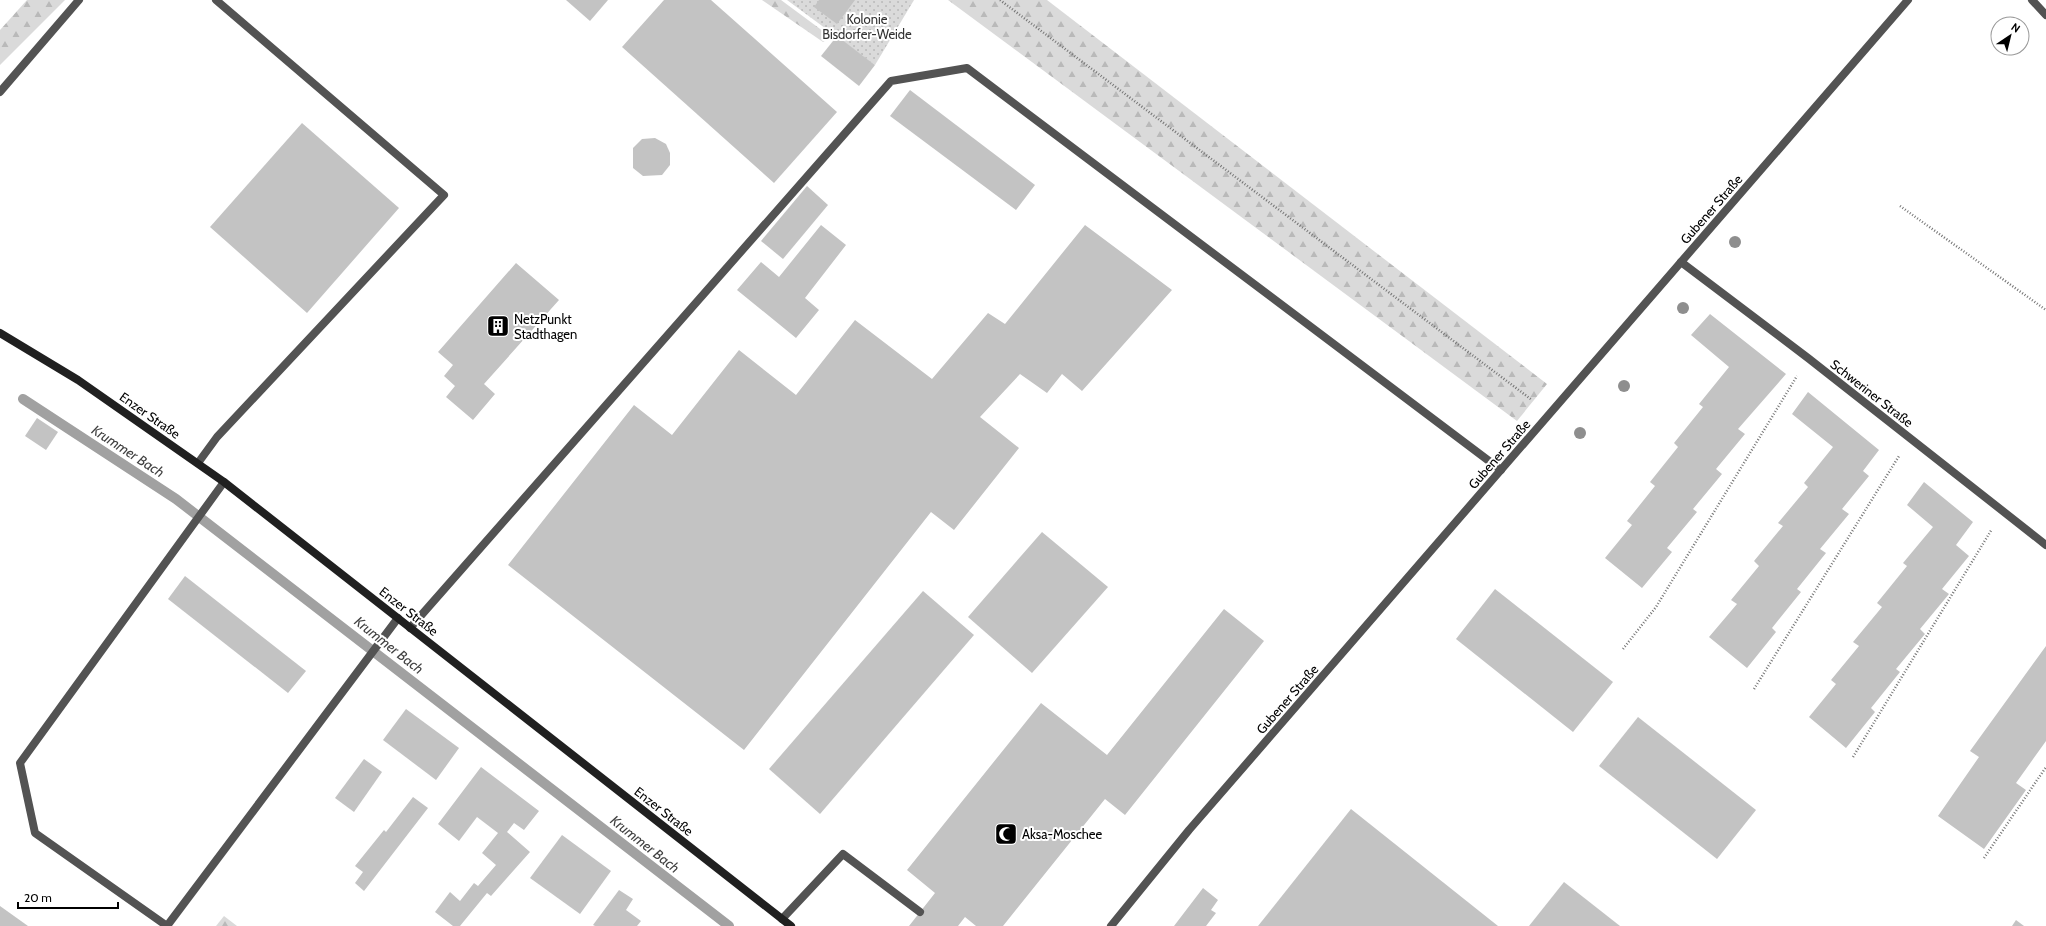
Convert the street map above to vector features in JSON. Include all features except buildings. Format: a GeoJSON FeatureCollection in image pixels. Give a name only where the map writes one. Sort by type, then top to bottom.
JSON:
{"type":"FeatureCollection","features":[{"type":"Feature","properties":{"kind":"main road","name":"Enzer Straße"},"geometry":{"type":"LineString","coordinates":[[0,333],[78,380],[224,482],[790,926]]}},
{"type":"Feature","properties":{"kind":"street"},"geometry":{"type":"LineString","coordinates":[[0,92],[79,0]]}},
{"type":"Feature","properties":{"kind":"street"},"geometry":{"type":"LineString","coordinates":[[198,463],[217,438],[444,195],[216,0]]}},
{"type":"Feature","properties":{"kind":"street","name":"Gubener Straße"},"geometry":{"type":"LineString","coordinates":[[1111,926],[1189,830],[1908,0]]}},
{"type":"Feature","properties":{"kind":"street"},"geometry":{"type":"LineString","coordinates":[[2032,0],[2046,15]]}},
{"type":"Feature","properties":{"kind":"street"},"geometry":{"type":"LineString","coordinates":[[410,628],[891,81],[967,68],[1501,470]]}},
{"type":"Feature","properties":{"kind":"street","name":"Schweriner Straße"},"geometry":{"type":"LineString","coordinates":[[1681,262],[1808,358],[2046,545]]}},
{"type":"Feature","properties":{"kind":"street"},"geometry":{"type":"LineString","coordinates":[[224,482],[20,763],[35,833],[167,926],[398,618]]}},
{"type":"Feature","properties":{"kind":"street"},"geometry":{"type":"LineString","coordinates":[[782,920],[843,854],[920,912]]}},
{"type":"Feature","properties":{"kind":"path"},"geometry":{"type":"LineString","coordinates":[[1000,0],[1550,414]]}},
{"type":"Feature","properties":{"kind":"path"},"geometry":{"type":"LineString","coordinates":[[1900,206],[2046,310]]}},
{"type":"Feature","properties":{"kind":"path"},"geometry":{"type":"LineString","coordinates":[[1623,649],[1656,607],[1808,358]]}},
{"type":"Feature","properties":{"kind":"path"},"geometry":{"type":"LineString","coordinates":[[1754,689],[1910,438]]}},
{"type":"Feature","properties":{"kind":"path"},"geometry":{"type":"LineString","coordinates":[[1852,757],[2003,511]]}},
{"type":"Feature","properties":{"kind":"path"},"geometry":{"type":"LineString","coordinates":[[1984,858],[2046,767]]}},
{"type":"Feature","properties":{"kind":"green space"},"geometry":{"type":"Polygon","coordinates":[[[27,0],[65,0],[0,65],[0,30],[27,0]]]}},
{"type":"Feature","properties":{"kind":"green space"},"geometry":{"type":"Polygon","coordinates":[[[762,0],[781,0],[831,37],[823,42],[762,0]]]}},
{"type":"Feature","properties":{"kind":"green space","name":"Kolonie Bisdorfer-Weide"},"geometry":{"type":"Polygon","coordinates":[[[787,0],[914,0],[875,65],[787,0]]]}},
{"type":"Feature","properties":{"kind":"green space"},"geometry":{"type":"Polygon","coordinates":[[[948,0],[1047,0],[1547,384],[1517,421],[948,0]]]}},
{"type":"Feature","properties":{"kind":"green space"},"geometry":{"type":"Polygon","coordinates":[[[224,916],[237,926],[216,926],[224,916]]]}},
{"type":"Feature","properties":{"kind":"waterway","name":"Krummer Bach"},"geometry":{"type":"LineString","coordinates":[[23,399],[176,499],[729,926]]}},
{"type":"Feature","properties":{"kind":"place","name":"NetzPunkt Stadthagen"},"geometry":{"type":"Point","coordinates":[498,326]}},
{"type":"Feature","properties":{"kind":"place","name":"Aksa-Moschee"},"geometry":{"type":"Point","coordinates":[1006,834]}}]}
